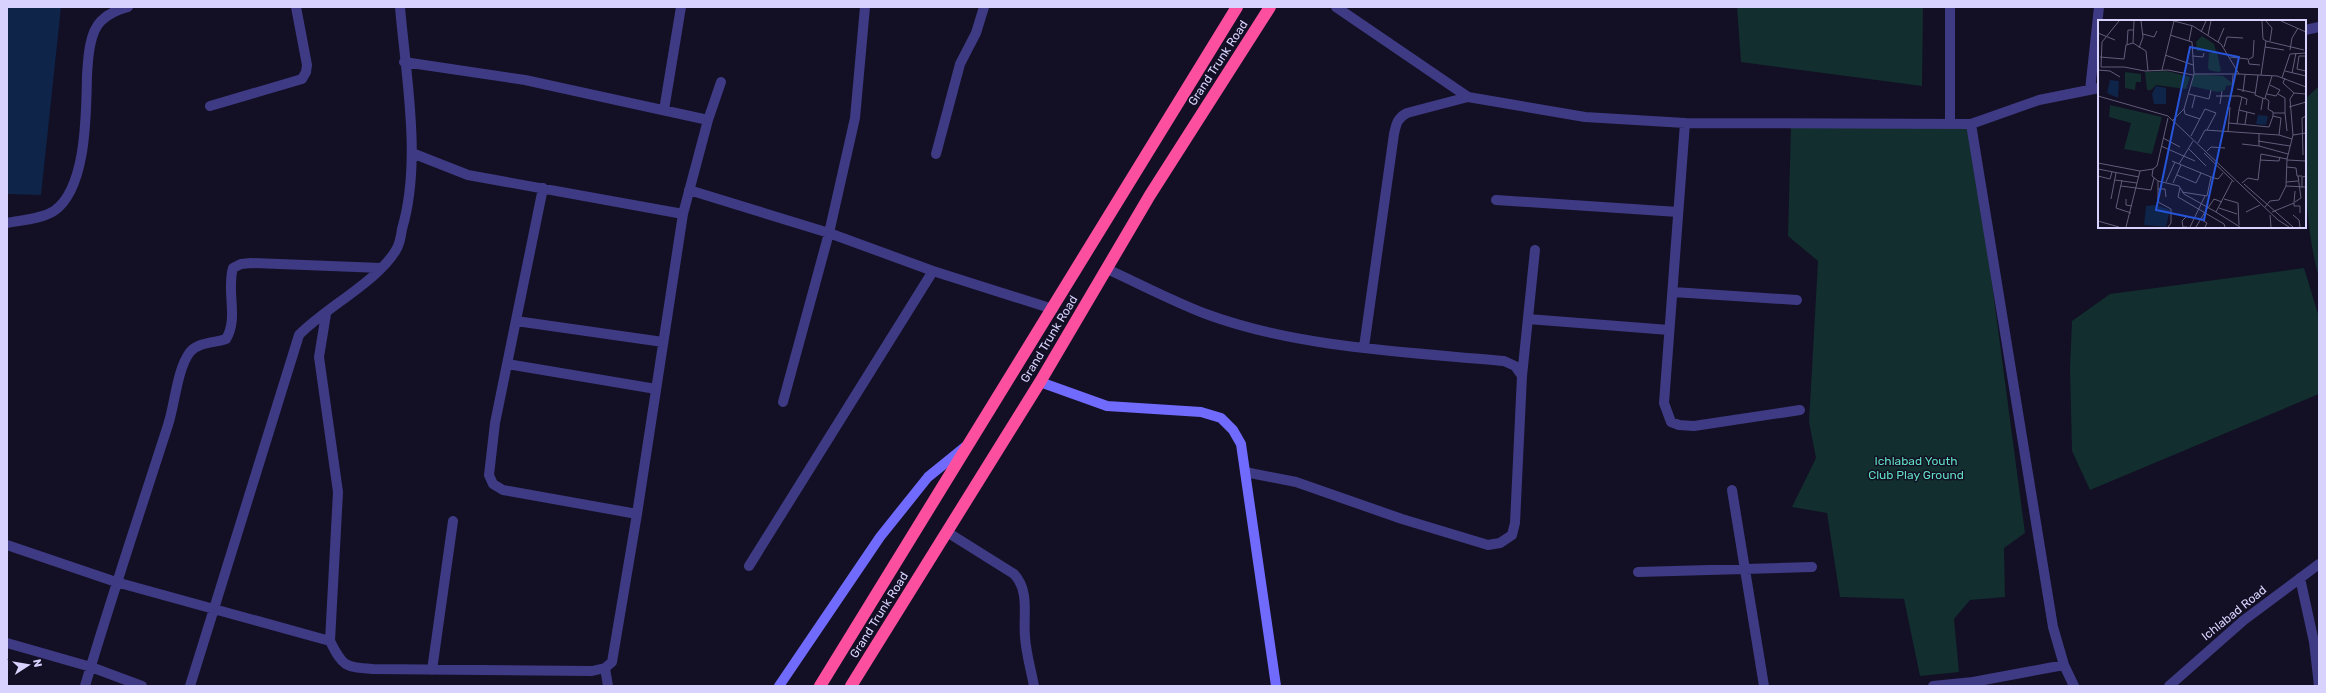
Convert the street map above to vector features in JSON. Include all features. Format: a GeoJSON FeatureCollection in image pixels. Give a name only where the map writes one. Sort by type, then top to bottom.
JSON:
{"type":"FeatureCollection","features":[{"type":"Feature","properties":{"kind":"highway","name":"Grand Trunk Road"},"geometry":{"type":"LineString","coordinates":[[820,686],[1238,7]]}},
{"type":"Feature","properties":{"kind":"highway","name":"Grand Trunk Road"},"geometry":{"type":"LineString","coordinates":[[851,686],[1040,382],[1150,195],[1270,7]]}},
{"type":"Feature","properties":{"kind":"street"},"geometry":{"type":"LineString","coordinates":[[7,223],[37,217],[53,211],[65,201],[74,185],[80,160],[86,109],[88,60],[93,37],[100,22],[112,13],[128,7]]}},
{"type":"Feature","properties":{"kind":"street"},"geometry":{"type":"LineString","coordinates":[[210,106],[302,79],[306,72],[307,65],[296,7]]}},
{"type":"Feature","properties":{"kind":"street"},"geometry":{"type":"LineString","coordinates":[[190,686],[212,610],[300,335],[311,323],[326,314],[381,268],[397,249],[407,213],[412,153],[400,7]]}},
{"type":"Feature","properties":{"kind":"street"},"geometry":{"type":"LineString","coordinates":[[664,110],[681,7]]}},
{"type":"Feature","properties":{"kind":"street"},"geometry":{"type":"LineString","coordinates":[[783,402],[829,233],[855,118],[864,7]]}},
{"type":"Feature","properties":{"kind":"street"},"geometry":{"type":"LineString","coordinates":[[936,154],[960,64],[976,33],[984,7]]}},
{"type":"Feature","properties":{"kind":"street"},"geometry":{"type":"LineString","coordinates":[[1336,7],[1468,97]]}},
{"type":"Feature","properties":{"kind":"street"},"geometry":{"type":"LineString","coordinates":[[1950,7],[1950,123]]}},
{"type":"Feature","properties":{"kind":"street"},"geometry":{"type":"LineString","coordinates":[[2098,20],[2099,7]]}},
{"type":"Feature","properties":{"kind":"street"},"geometry":{"type":"LineString","coordinates":[[1364,347],[1394,134],[1400,116],[1406,113],[1468,97],[1585,117],[1685,123],[1791,125],[1971,124],[2040,100],[2094,89],[2098,23]]}},
{"type":"Feature","properties":{"kind":"street"},"geometry":{"type":"LineString","coordinates":[[2306,30],[2319,27]]}},
{"type":"Feature","properties":{"kind":"street"},"geometry":{"type":"LineString","coordinates":[[404,62],[525,80],[708,120]]}},
{"type":"Feature","properties":{"kind":"street"},"geometry":{"type":"LineString","coordinates":[[326,314],[319,357],[338,492],[330,641],[338,656],[349,667],[432,670],[592,670],[605,668],[612,662],[637,514],[683,214],[708,120],[721,82]]}},
{"type":"Feature","properties":{"kind":"street"},"geometry":{"type":"LineString","coordinates":[[1685,123],[1664,403],[1671,422],[1679,425],[1694,426],[1800,410]]}},
{"type":"Feature","properties":{"kind":"street"},"geometry":{"type":"LineString","coordinates":[[1971,124],[2053,626],[2064,665],[2074,686]]}},
{"type":"Feature","properties":{"kind":"street"},"geometry":{"type":"LineString","coordinates":[[412,153],[468,175],[683,214]]}},
{"type":"Feature","properties":{"kind":"street"},"geometry":{"type":"LineString","coordinates":[[543,188],[495,423],[489,475],[493,484],[503,490],[637,514]]}},
{"type":"Feature","properties":{"kind":"street"},"geometry":{"type":"LineString","coordinates":[[689,190],[829,233],[933,271],[1053,309]]}},
{"type":"Feature","properties":{"kind":"street"},"geometry":{"type":"LineString","coordinates":[[1496,200],[1678,212]]}},
{"type":"Feature","properties":{"kind":"street"},"geometry":{"type":"LineString","coordinates":[[1245,472],[1296,482],[1402,519],[1488,545],[1500,543],[1512,535],[1515,523],[1522,376],[1535,250]]}},
{"type":"Feature","properties":{"kind":"street"},"geometry":{"type":"LineString","coordinates":[[85,686],[116,582],[171,416],[184,363],[190,351],[202,345],[226,339],[230,332],[232,322],[231,276],[233,268],[241,264],[251,263],[381,268]]}},
{"type":"Feature","properties":{"kind":"street"},"geometry":{"type":"LineString","coordinates":[[1107,269],[1206,314],[1259,329],[1324,343],[1504,361],[1515,366],[1522,376]]}},
{"type":"Feature","properties":{"kind":"street"},"geometry":{"type":"LineString","coordinates":[[749,566],[933,271]]}},
{"type":"Feature","properties":{"kind":"street"},"geometry":{"type":"LineString","coordinates":[[1672,292],[1797,300]]}},
{"type":"Feature","properties":{"kind":"street"},"geometry":{"type":"LineString","coordinates":[[1528,319],[1669,330]]}},
{"type":"Feature","properties":{"kind":"street"},"geometry":{"type":"LineString","coordinates":[[516,320],[663,342]]}},
{"type":"Feature","properties":{"kind":"street"},"geometry":{"type":"LineString","coordinates":[[507,364],[656,389]]}},
{"type":"Feature","properties":{"kind":"street"},"geometry":{"type":"LineString","coordinates":[[1040,382],[1107,406],[1201,412],[1221,418],[1233,430],[1242,444],[1276,686]]}},
{"type":"Feature","properties":{"kind":"street"},"geometry":{"type":"LineString","coordinates":[[779,686],[880,537],[928,477],[970,443]]}},
{"type":"Feature","properties":{"kind":"street"},"geometry":{"type":"LineString","coordinates":[[1732,490],[1764,686]]}},
{"type":"Feature","properties":{"kind":"street"},"geometry":{"type":"LineString","coordinates":[[432,670],[453,521]]}},
{"type":"Feature","properties":{"kind":"street"},"geometry":{"type":"LineString","coordinates":[[947,532],[1014,574],[1020,581],[1025,604],[1025,638],[1034,686]]}},
{"type":"Feature","properties":{"kind":"street"},"geometry":{"type":"LineString","coordinates":[[7,545],[116,582],[212,610],[330,641]]}},
{"type":"Feature","properties":{"kind":"street","name":"Ichlabad Road"},"geometry":{"type":"LineString","coordinates":[[2169,686],[2244,620],[2319,564]]}},
{"type":"Feature","properties":{"kind":"street"},"geometry":{"type":"LineString","coordinates":[[1638,572],[1812,567]]}},
{"type":"Feature","properties":{"kind":"street"},"geometry":{"type":"LineString","coordinates":[[2300,578],[2314,642],[2319,686]]}},
{"type":"Feature","properties":{"kind":"street"},"geometry":{"type":"LineString","coordinates":[[7,643],[91,667],[142,686]]}},
{"type":"Feature","properties":{"kind":"street"},"geometry":{"type":"LineString","coordinates":[[1934,686],[1973,682],[2064,665]]}},
{"type":"Feature","properties":{"kind":"street"},"geometry":{"type":"LineString","coordinates":[[605,668],[608,686]]}},
{"type":"Feature","properties":{"kind":"green space"},"geometry":{"type":"Polygon","coordinates":[[[1737,7],[1923,7],[1922,86],[1741,62],[1737,7]]]}},
{"type":"Feature","properties":{"kind":"green space"},"geometry":{"type":"Polygon","coordinates":[[[2319,86],[2319,278],[2310,234],[2306,189],[2306,98],[2319,86]]]}},
{"type":"Feature","properties":{"kind":"green space","name":"Ichlabad Youth Club Play Ground"},"geometry":{"type":"Polygon","coordinates":[[[1971,124],[2025,533],[2004,548],[2005,597],[1970,600],[1954,619],[1959,672],[1920,676],[1904,599],[1840,597],[1827,513],[1792,507],[1816,458],[1809,422],[1818,261],[1788,236],[1791,125],[1971,124]]]}},
{"type":"Feature","properties":{"kind":"green space"},"geometry":{"type":"Polygon","coordinates":[[[2304,268],[2319,317],[2319,394],[2090,490],[2072,451],[2070,368],[2072,321],[2110,294],[2304,268]]]}},
{"type":"Feature","properties":{"kind":"water"},"geometry":{"type":"Polygon","coordinates":[[[7,7],[61,7],[41,195],[7,194],[7,7]]]}}]}
